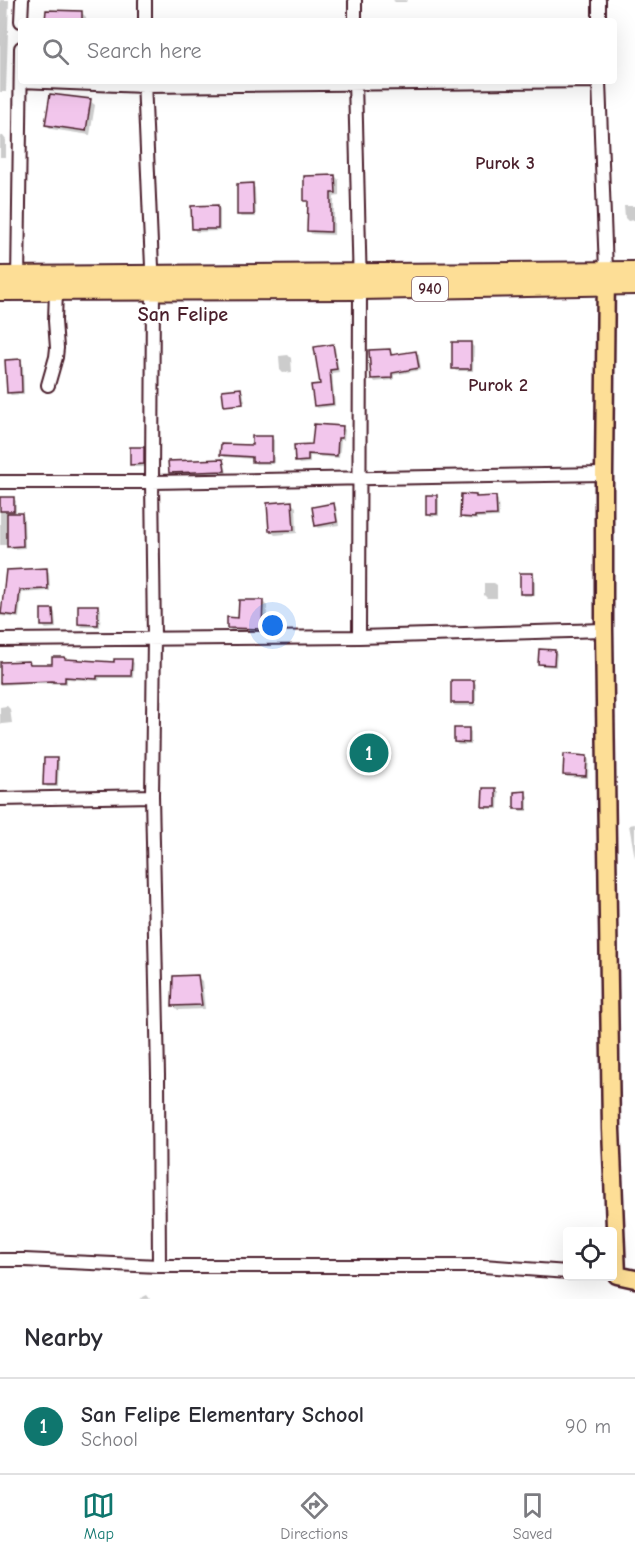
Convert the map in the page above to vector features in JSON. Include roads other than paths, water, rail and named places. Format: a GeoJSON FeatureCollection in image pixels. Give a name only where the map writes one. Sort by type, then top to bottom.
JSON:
{"type":"FeatureCollection","features":[{"type":"Feature","properties":{"kind":"highway","name":"940"},"geometry":{"type":"LineString","coordinates":[[9,283],[606,278],[635,271]]}},
{"type":"Feature","properties":{"kind":"highway","name":"940"},"geometry":{"type":"LineString","coordinates":[[606,278],[635,285]]}},
{"type":"Feature","properties":{"kind":"highway","name":"940"},"geometry":{"type":"LineString","coordinates":[[9,283],[56,290],[153,283]]}},
{"type":"Feature","properties":{"kind":"main road"},"geometry":{"type":"LineString","coordinates":[[606,278],[604,630],[614,1227]]}},
{"type":"Feature","properties":{"kind":"main road"},"geometry":{"type":"LineString","coordinates":[[617,1275],[635,1279]]}},
{"type":"Feature","properties":{"kind":"street"},"geometry":{"type":"LineString","coordinates":[[21,18],[22,0]]}},
{"type":"Feature","properties":{"kind":"street"},"geometry":{"type":"LineString","coordinates":[[145,0],[145,18]]}},
{"type":"Feature","properties":{"kind":"street"},"geometry":{"type":"LineString","coordinates":[[355,0],[355,18]]}},
{"type":"Feature","properties":{"kind":"street"},"geometry":{"type":"LineString","coordinates":[[599,0],[599,18]]}},
{"type":"Feature","properties":{"kind":"street"},"geometry":{"type":"LineString","coordinates":[[9,283],[21,84]]}},
{"type":"Feature","properties":{"kind":"street"},"geometry":{"type":"LineString","coordinates":[[144,84],[153,283],[152,796],[158,1064],[159,1266]]}},
{"type":"Feature","properties":{"kind":"street"},"geometry":{"type":"LineString","coordinates":[[355,84],[359,281],[359,637]]}},
{"type":"Feature","properties":{"kind":"street"},"geometry":{"type":"LineString","coordinates":[[599,84],[606,278]]}},
{"type":"Feature","properties":{"kind":"street"},"geometry":{"type":"LineString","coordinates":[[48,385],[57,348],[56,290]]}},
{"type":"Feature","properties":{"kind":"street"},"geometry":{"type":"LineString","coordinates":[[0,482],[152,482],[604,474]]}},
{"type":"Feature","properties":{"kind":"street"},"geometry":{"type":"LineString","coordinates":[[0,640],[359,637],[604,630]]}},
{"type":"Feature","properties":{"kind":"street"},"geometry":{"type":"LineString","coordinates":[[0,799],[152,796]]}},
{"type":"Feature","properties":{"kind":"street"},"geometry":{"type":"LineString","coordinates":[[0,1260],[159,1266],[483,1266],[563,1272]]}},
{"type":"Feature","properties":{"kind":"place","name":"San Felipe Elementary School"},"geometry":{"type":"Point","coordinates":[369,753]}},
{"type":"Feature","properties":{"kind":"district","name":"Purok 3"},"geometry":{"type":"Point","coordinates":[505,163]}},
{"type":"Feature","properties":{"kind":"district","name":"San Felipe"},"geometry":{"type":"Point","coordinates":[183,314]}},
{"type":"Feature","properties":{"kind":"district","name":"Purok 2"},"geometry":{"type":"Point","coordinates":[498,385]}}]}
